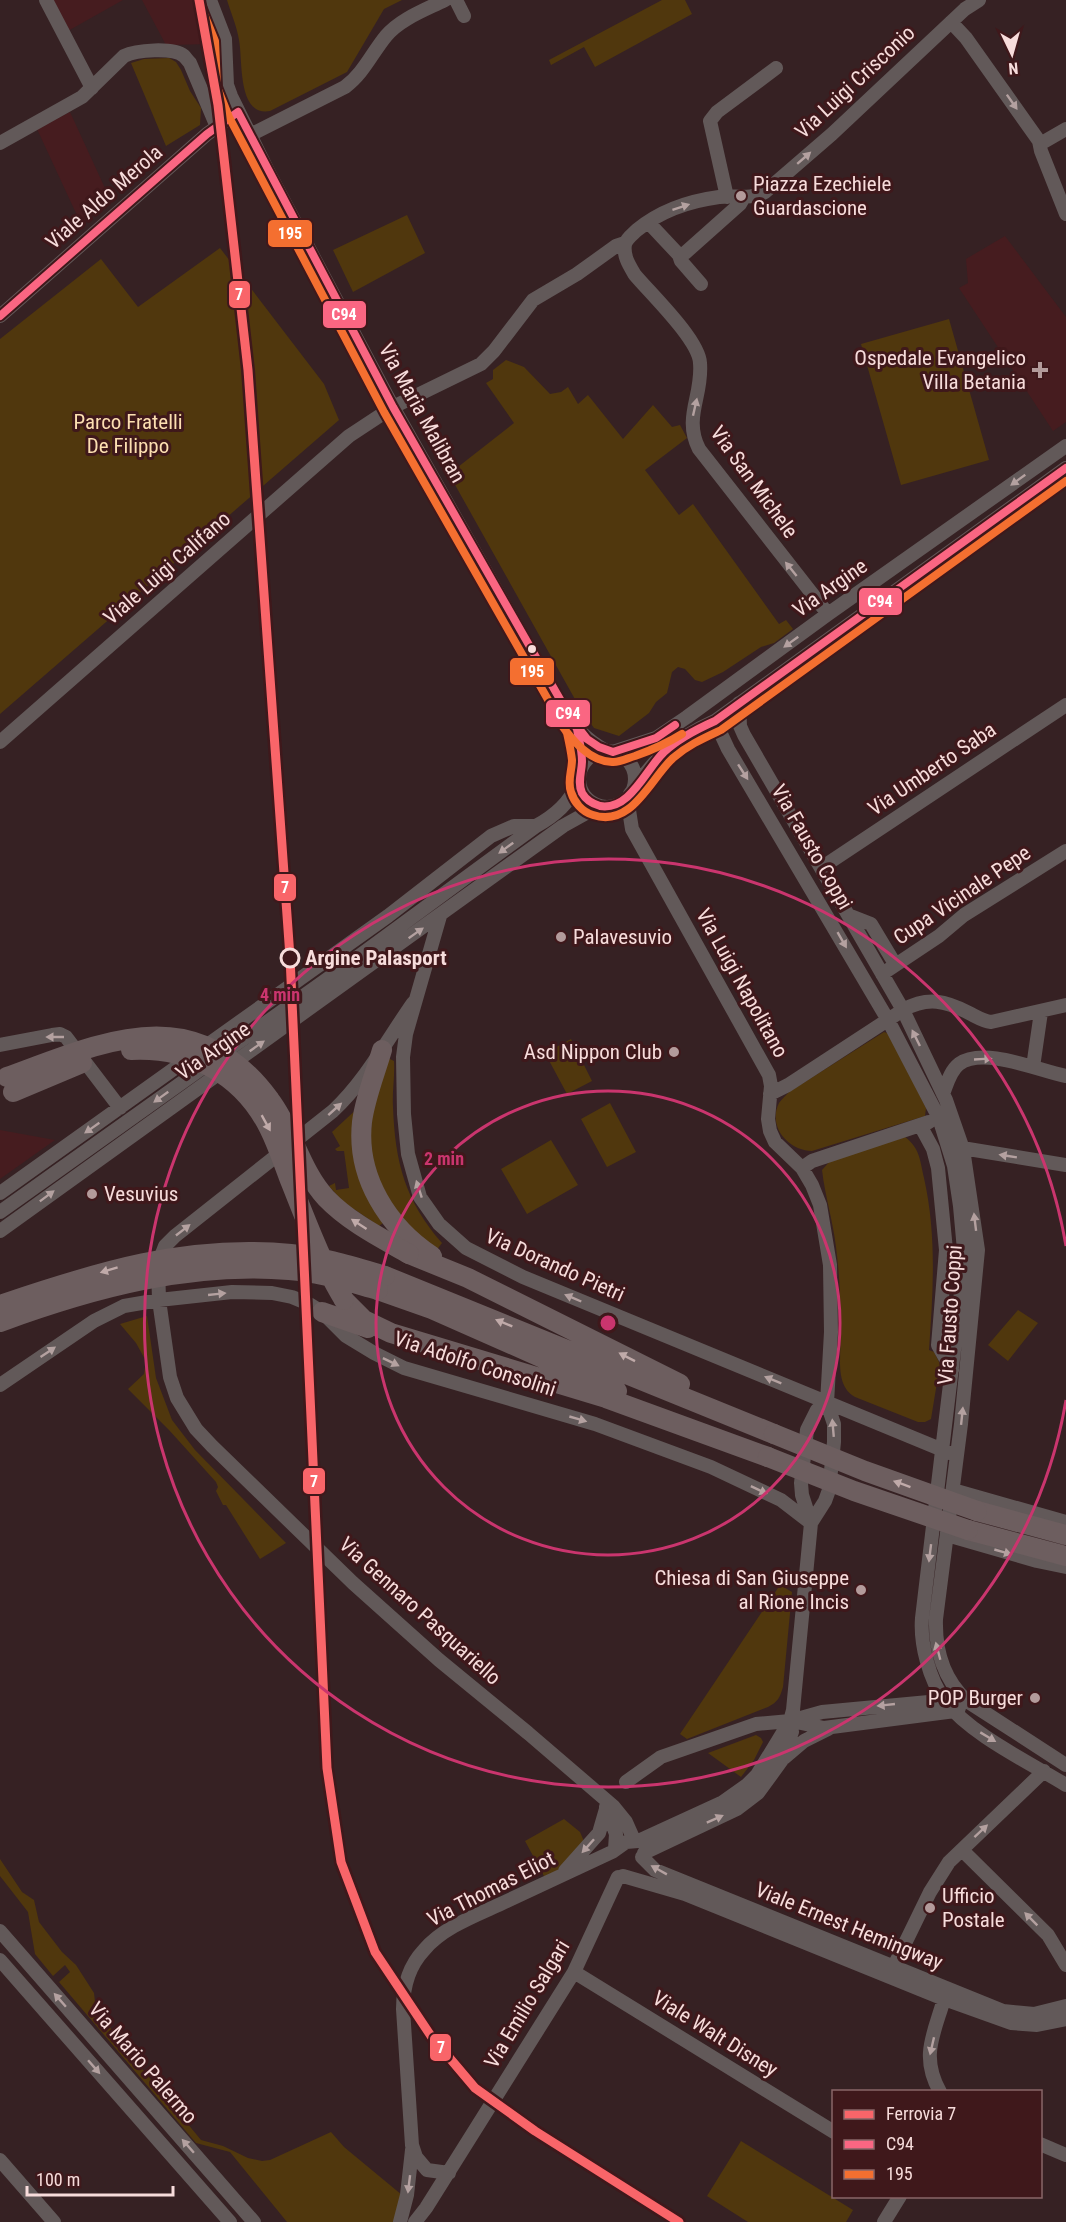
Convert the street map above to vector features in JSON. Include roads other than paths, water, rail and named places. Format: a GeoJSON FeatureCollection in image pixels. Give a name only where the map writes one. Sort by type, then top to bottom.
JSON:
{"type":"FeatureCollection","features":[{"type":"Feature","properties":{"kind":"highway"},"geometry":{"type":"LineString","coordinates":[[5,1086],[98,1044],[135,1036],[164,1036],[213,1050],[250,1076],[270,1100],[287,1126],[304,1165],[325,1197],[343,1214],[409,1254],[468,1278],[703,1396],[752,1426]]}},
{"type":"Feature","properties":{"kind":"highway"},"geometry":{"type":"LineString","coordinates":[[5,1086],[127,1050],[167,1051],[190,1057],[215,1068],[229,1077],[252,1101],[270,1129],[320,1252],[344,1300],[364,1320],[391,1334]]}},
{"type":"Feature","properties":{"kind":"highway"},"geometry":{"type":"LineString","coordinates":[[382,1050],[362,1124],[364,1156],[371,1182],[379,1203],[396,1226],[414,1244],[468,1278]]}},
{"type":"Feature","properties":{"kind":"highway"},"geometry":{"type":"LineString","coordinates":[[0,1305],[122,1267],[185,1255],[235,1251],[292,1254],[338,1262],[432,1309],[768,1457]]}},
{"type":"Feature","properties":{"kind":"highway"},"geometry":{"type":"LineString","coordinates":[[0,1322],[129,1282],[189,1271],[232,1268],[291,1270],[381,1283],[865,1471],[977,1511],[1066,1535]]}},
{"type":"Feature","properties":{"kind":"highway"},"geometry":{"type":"LineString","coordinates":[[322,1312],[349,1323],[606,1398],[854,1491],[968,1530],[1066,1556]]}},
{"type":"Feature","properties":{"kind":"street"},"geometry":{"type":"LineString","coordinates":[[46,0],[92,88]]}},
{"type":"Feature","properties":{"kind":"street","name":"Via Maria Malibran"},"geometry":{"type":"LineString","coordinates":[[210,0],[225,39],[228,85],[238,112],[393,407],[577,729],[590,741],[610,752]]}},
{"type":"Feature","properties":{"kind":"street"},"geometry":{"type":"LineString","coordinates":[[250,135],[350,84],[393,29],[409,18],[445,0]]}},
{"type":"Feature","properties":{"kind":"street"},"geometry":{"type":"LineString","coordinates":[[456,0],[464,16]]}},
{"type":"Feature","properties":{"kind":"street","name":"Via Luigi Crisconio"},"geometry":{"type":"LineString","coordinates":[[744,197],[759,195],[832,134],[951,22],[979,0]]}},
{"type":"Feature","properties":{"kind":"street"},"geometry":{"type":"LineString","coordinates":[[951,22],[983,61],[1040,144],[1041,152],[1066,214]]}},
{"type":"Feature","properties":{"kind":"street"},"geometry":{"type":"LineString","coordinates":[[0,142],[82,97],[124,56],[151,50],[176,52],[190,63],[217,127]]}},
{"type":"Feature","properties":{"kind":"street"},"geometry":{"type":"LineString","coordinates":[[724,197],[710,121],[717,112],[776,68]]}},
{"type":"Feature","properties":{"kind":"street","name":"Viale Aldo Merola"},"geometry":{"type":"LineString","coordinates":[[0,316],[217,127],[238,112]]}},
{"type":"Feature","properties":{"kind":"street"},"geometry":{"type":"LineString","coordinates":[[1040,144],[1066,129]]}},
{"type":"Feature","properties":{"kind":"street"},"geometry":{"type":"LineString","coordinates":[[626,243],[648,222],[662,213],[703,200],[744,197],[740,204],[685,253]]}},
{"type":"Feature","properties":{"kind":"street"},"geometry":{"type":"LineString","coordinates":[[648,222],[679,255],[681,261],[701,284]]}},
{"type":"Feature","properties":{"kind":"street","name":"Viale Luigi Califano"},"geometry":{"type":"LineString","coordinates":[[0,742],[349,436],[393,407],[481,364],[490,356],[533,300],[577,274],[616,246],[626,243]]}},
{"type":"Feature","properties":{"kind":"street","name":"Via San Michele"},"geometry":{"type":"LineString","coordinates":[[626,243],[626,256],[631,269],[692,342],[699,357],[700,384],[691,424],[699,449],[828,614]]}},
{"type":"Feature","properties":{"kind":"street","name":"Via Argine"},"geometry":{"type":"LineString","coordinates":[[610,752],[656,738],[1066,446]]}},
{"type":"Feature","properties":{"kind":"street","name":"Via Argine"},"geometry":{"type":"LineString","coordinates":[[630,795],[663,752],[692,731],[715,721],[1066,468]]}},
{"type":"Feature","properties":{"kind":"street","name":"Via Fausto Coppi"},"geometry":{"type":"LineString","coordinates":[[739,703],[740,726],[744,735],[903,1010],[943,1094],[960,1206],[964,1250],[921,1630],[922,1647],[944,1700]]}},
{"type":"Feature","properties":{"kind":"street","name":"Via Umberto Saba"},"geometry":{"type":"LineString","coordinates":[[820,868],[1066,705]]}},
{"type":"Feature","properties":{"kind":"street","name":"Via Fausto Coppi"},"geometry":{"type":"LineString","coordinates":[[715,721],[728,749],[963,1149],[978,1250],[974,1309],[935,1639],[941,1662],[958,1692],[967,1701]]}},
{"type":"Feature","properties":{"kind":"street","name":"Via Maria Malibran"},"geometry":{"type":"LineString","coordinates":[[577,729],[582,768]]}},
{"type":"Feature","properties":{"kind":"street"},"geometry":{"type":"LineString","coordinates":[[610,752],[621,755],[631,766],[635,780],[630,795],[623,802],[614,806],[599,806],[585,797],[579,782],[582,768],[591,757],[610,752]]}},
{"type":"Feature","properties":{"kind":"street","name":"Via Argine"},"geometry":{"type":"LineString","coordinates":[[0,1212],[553,816],[568,802],[579,782]]}},
{"type":"Feature","properties":{"kind":"street","name":"Via Luigi Napolitano"},"geometry":{"type":"LineString","coordinates":[[630,795],[630,820],[633,829],[770,1075],[768,1119],[775,1142],[802,1168],[820,1205],[830,1265],[831,1332],[827,1403],[834,1424],[829,1490],[811,1523]]}},
{"type":"Feature","properties":{"kind":"street","name":"Via Argine"},"geometry":{"type":"LineString","coordinates":[[0,1231],[563,826],[599,806]]}},
{"type":"Feature","properties":{"kind":"street","name":"Via Luigi Napolitano"},"geometry":{"type":"LineString","coordinates":[[599,806],[633,829]]}},
{"type":"Feature","properties":{"kind":"street","name":"Via Argine"},"geometry":{"type":"LineString","coordinates":[[0,1193],[388,916],[491,836],[514,826],[536,826]]}},
{"type":"Feature","properties":{"kind":"street","name":"Cupa Vicinale Pepe"},"geometry":{"type":"LineString","coordinates":[[882,974],[939,936],[964,915],[1066,851]]}},
{"type":"Feature","properties":{"kind":"street","name":"Via Fausto Coppi"},"geometry":{"type":"LineString","coordinates":[[848,915],[871,924],[895,964]]}},
{"type":"Feature","properties":{"kind":"street","name":"Via Dorando Pietri"},"geometry":{"type":"LineString","coordinates":[[440,916],[413,1003],[403,1057],[404,1114],[408,1154],[420,1197],[439,1224],[466,1248],[523,1277],[957,1456]]}},
{"type":"Feature","properties":{"kind":"street"},"geometry":{"type":"LineString","coordinates":[[770,1094],[788,1085],[903,1010],[924,1002],[946,1002],[991,1022],[1066,1005]]}},
{"type":"Feature","properties":{"kind":"street","name":"Via Gennaro Pasquariello"},"geometry":{"type":"LineString","coordinates":[[413,1003],[359,1084],[333,1112],[169,1241],[162,1252],[158,1264],[159,1300],[166,1352],[177,1398],[204,1437],[353,1582],[439,1660],[600,1794],[626,1822],[639,1848]]}},
{"type":"Feature","properties":{"kind":"street"},"geometry":{"type":"LineString","coordinates":[[1033,1067],[1041,1012]]}},
{"type":"Feature","properties":{"kind":"street"},"geometry":{"type":"LineString","coordinates":[[0,1045],[60,1034],[66,1037],[120,1108]]}},
{"type":"Feature","properties":{"kind":"street"},"geometry":{"type":"LineString","coordinates":[[943,1094],[955,1069],[966,1061],[994,1059],[1066,1076]]}},
{"type":"Feature","properties":{"kind":"street"},"geometry":{"type":"LineString","coordinates":[[802,1168],[812,1161],[945,1115]]}},
{"type":"Feature","properties":{"kind":"street","name":"Via Fausto Coppi"},"geometry":{"type":"LineString","coordinates":[[920,1125],[933,1149],[940,1185],[946,1250],[938,1345],[952,1370]]}},
{"type":"Feature","properties":{"kind":"street"},"geometry":{"type":"LineString","coordinates":[[949,1145],[1066,1165]]}},
{"type":"Feature","properties":{"kind":"street","name":"Via Adolfo Consolini"},"geometry":{"type":"LineString","coordinates":[[0,1385],[109,1312],[124,1306],[232,1292],[272,1293],[292,1297],[322,1312],[346,1336],[404,1368],[595,1424],[711,1467],[781,1500],[811,1523]]}},
{"type":"Feature","properties":{"kind":"street","name":"Via Luigi Napolitano"},"geometry":{"type":"LineString","coordinates":[[782,1760],[792,1732],[790,1721],[795,1697],[811,1523],[802,1495],[801,1483],[807,1430],[817,1410],[827,1403]]}},
{"type":"Feature","properties":{"kind":"street"},"geometry":{"type":"LineString","coordinates":[[953,1490],[1066,1522]]}},
{"type":"Feature","properties":{"kind":"street"},"geometry":{"type":"LineString","coordinates":[[947,1535],[1037,1562],[1066,1567]]}},
{"type":"Feature","properties":{"kind":"street"},"geometry":{"type":"LineString","coordinates":[[944,1700],[975,1729],[1066,1785]]}},
{"type":"Feature","properties":{"kind":"street"},"geometry":{"type":"LineString","coordinates":[[626,1782],[661,1757],[756,1724],[790,1721],[822,1712],[944,1700],[967,1701],[1066,1765]]}},
{"type":"Feature","properties":{"kind":"street"},"geometry":{"type":"LineString","coordinates":[[790,1721],[820,1727],[836,1726],[955,1711],[967,1701]]}},
{"type":"Feature","properties":{"kind":"street"},"geometry":{"type":"LineString","coordinates":[[600,1794],[616,1834],[608,1856],[609,1870],[620,1877],[639,1848],[737,1794],[757,1775],[790,1721]]}},
{"type":"Feature","properties":{"kind":"street"},"geometry":{"type":"LineString","coordinates":[[639,1848],[747,1802],[767,1782],[782,1760],[804,1741],[836,1726]]}},
{"type":"Feature","properties":{"kind":"street"},"geometry":{"type":"LineString","coordinates":[[894,1966],[939,1875],[1044,1772]]}},
{"type":"Feature","properties":{"kind":"street"},"geometry":{"type":"LineString","coordinates":[[560,1877],[599,1833],[606,1809]]}},
{"type":"Feature","properties":{"kind":"street","name":"Via Thomas Eliot"},"geometry":{"type":"LineString","coordinates":[[400,2222],[407,2194],[412,2145],[403,1996],[411,1969],[424,1949],[446,1932],[608,1856],[639,1848]]}},
{"type":"Feature","properties":{"kind":"street","name":"Viale Ernest Hemingway"},"geometry":{"type":"LineString","coordinates":[[639,1848],[655,1870],[1003,2011],[1034,2014],[1066,2007]]}},
{"type":"Feature","properties":{"kind":"street"},"geometry":{"type":"LineString","coordinates":[[962,1850],[1048,1935],[1066,1965]]}},
{"type":"Feature","properties":{"kind":"street","name":"Viale Ernest Hemingway"},"geometry":{"type":"LineString","coordinates":[[620,1877],[686,1894],[944,1999],[1011,2023],[1025,2026],[1065,2022]]}},
{"type":"Feature","properties":{"kind":"street","name":"Via Emilio Salgari"},"geometry":{"type":"LineString","coordinates":[[415,2222],[574,1972],[620,1877]]}},
{"type":"Feature","properties":{"kind":"street","name":"Via Mario Palermo"},"geometry":{"type":"LineString","coordinates":[[0,1931],[254,2222]]}},
{"type":"Feature","properties":{"kind":"street","name":"Via Mario Palermo"},"geometry":{"type":"LineString","coordinates":[[0,1960],[230,2222]]}},
{"type":"Feature","properties":{"kind":"street","name":"Viale Walt Disney"},"geometry":{"type":"LineString","coordinates":[[574,1972],[832,2131]]}},
{"type":"Feature","properties":{"kind":"street"},"geometry":{"type":"LineString","coordinates":[[939,2090],[934,2081],[929,2060],[944,1999]]}},
{"type":"Feature","properties":{"kind":"street"},"geometry":{"type":"LineString","coordinates":[[1042,2144],[1066,2155]]}},
{"type":"Feature","properties":{"kind":"street","name":"Via Thomas Eliot"},"geometry":{"type":"LineString","coordinates":[[412,2145],[416,2157],[427,2170],[448,2173]]}},
{"type":"Feature","properties":{"kind":"street"},"geometry":{"type":"LineString","coordinates":[[0,2160],[54,2222]]}},
{"type":"Feature","properties":{"kind":"street"},"geometry":{"type":"LineString","coordinates":[[884,2222],[899,2198]]}},
{"type":"Feature","properties":{"kind":"street","name":"Via Emilio Salgari"},"geometry":{"type":"LineString","coordinates":[[421,2222],[426,2208]]}},
{"type":"Feature","properties":{"kind":"rail line","name":"7"},"geometry":{"type":"LineString","coordinates":[[199,0],[218,105],[248,370],[290,957],[327,1768],[341,1862],[375,1952],[431,2036],[475,2088],[535,2131],[679,2222]]}},
{"type":"Feature","properties":{"kind":"place","name":"Piazza Ezechiele Guardascione"},"geometry":{"type":"Point","coordinates":[741,196]}},
{"type":"Feature","properties":{"kind":"place","name":"Ospedale Evangelico Villa Betania"},"geometry":{"type":"Point","coordinates":[1040,370]}},
{"type":"Feature","properties":{"kind":"place","name":"Palavesuvio"},"geometry":{"type":"Point","coordinates":[561,937]}},
{"type":"Feature","properties":{"kind":"place","name":"Argine Palasport"},"geometry":{"type":"Point","coordinates":[290,958]}},
{"type":"Feature","properties":{"kind":"place","name":"Asd Nippon Club"},"geometry":{"type":"Point","coordinates":[674,1052]}},
{"type":"Feature","properties":{"kind":"place","name":"Vesuvius"},"geometry":{"type":"Point","coordinates":[92,1194]}},
{"type":"Feature","properties":{"kind":"place","name":"Chiesa di San Giuseppe al Rione Incis"},"geometry":{"type":"Point","coordinates":[861,1590]}},
{"type":"Feature","properties":{"kind":"place","name":"POP Burger"},"geometry":{"type":"Point","coordinates":[1035,1698]}},
{"type":"Feature","properties":{"kind":"place","name":"Ufficio Postale"},"geometry":{"type":"Point","coordinates":[930,1908]}},
{"type":"Feature","properties":{"kind":"park label","name":"Parco Fratelli De Filippo"},"geometry":{"type":"Point","coordinates":[128,434]}}]}
